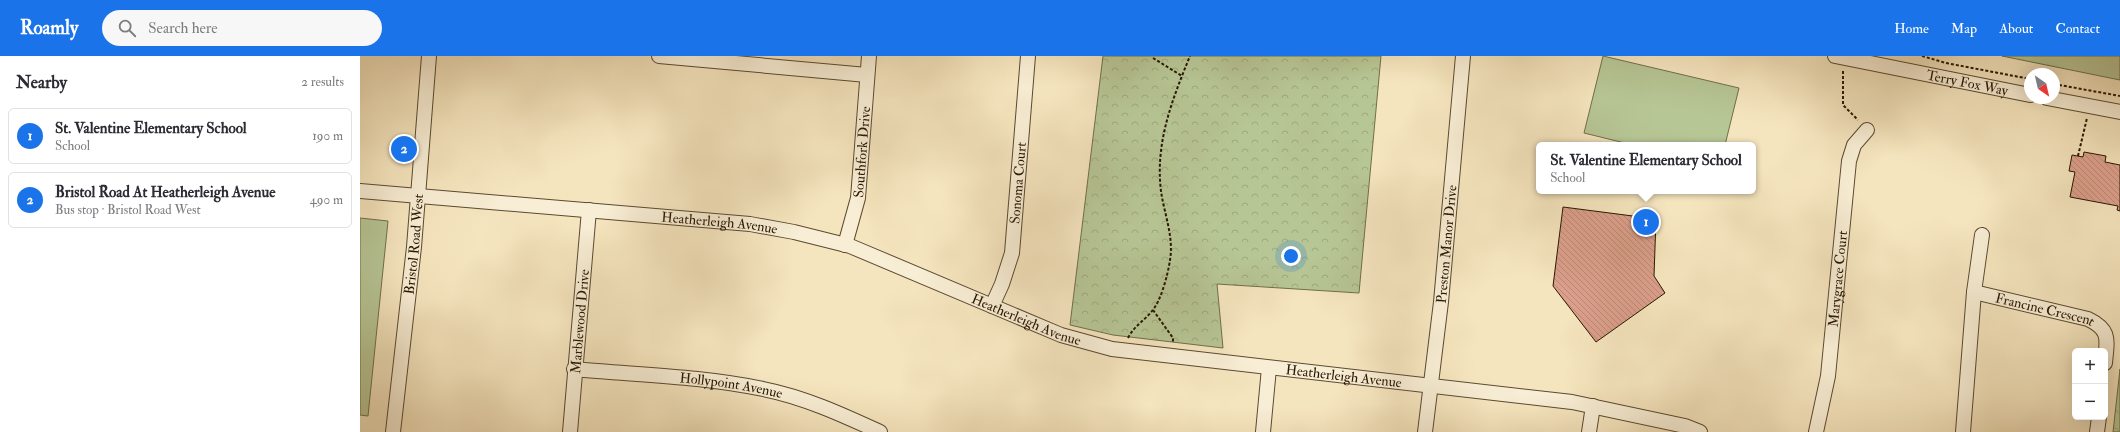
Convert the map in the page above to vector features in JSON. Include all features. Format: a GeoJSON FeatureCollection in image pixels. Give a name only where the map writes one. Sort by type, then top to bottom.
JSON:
{"type":"FeatureCollection","features":[{"type":"Feature","properties":{"kind":"street","name":"Bristol Road West"},"geometry":{"type":"LineString","coordinates":[[393,432],[419,195],[428,56]]}},
{"type":"Feature","properties":{"kind":"street"},"geometry":{"type":"LineString","coordinates":[[659,56],[867,75]]}},
{"type":"Feature","properties":{"kind":"street","name":"Southfork Drive"},"geometry":{"type":"LineString","coordinates":[[845,245],[858,198],[869,56]]}},
{"type":"Feature","properties":{"kind":"street","name":"Sonoma Court"},"geometry":{"type":"LineString","coordinates":[[992,306],[1002,284],[1012,252],[1028,56]]}},
{"type":"Feature","properties":{"kind":"street","name":"Preston Manor Drive"},"geometry":{"type":"LineString","coordinates":[[1425,432],[1441,302],[1463,56]]}},
{"type":"Feature","properties":{"kind":"street","name":"Terry Fox Way"},"geometry":{"type":"LineString","coordinates":[[1839,57],[2024,94]]}},
{"type":"Feature","properties":{"kind":"street"},"geometry":{"type":"LineString","coordinates":[[2060,100],[2120,112]]}},
{"type":"Feature","properties":{"kind":"street","name":"Marygrace Court"},"geometry":{"type":"LineString","coordinates":[[1816,432],[1828,376],[1849,161],[1854,145],[1867,130]]}},
{"type":"Feature","properties":{"kind":"street","name":"Heatherleigh Avenue"},"geometry":{"type":"LineString","coordinates":[[360,191],[750,224],[794,232],[845,245],[1061,335],[1122,352],[1572,402],[1685,426],[1700,432]]}},
{"type":"Feature","properties":{"kind":"street","name":"Marblewood Drive"},"geometry":{"type":"LineString","coordinates":[[570,432],[574,369],[589,210]]}},
{"type":"Feature","properties":{"kind":"street"},"geometry":{"type":"LineString","coordinates":[[1963,432],[1974,292],[1982,235]]}},
{"type":"Feature","properties":{"kind":"street","name":"Francine Crescent"},"geometry":{"type":"LineString","coordinates":[[1974,292],[2088,319],[2100,325],[2105,331],[2106,348]]}},
{"type":"Feature","properties":{"kind":"street"},"geometry":{"type":"LineString","coordinates":[[1263,432],[1269,368]]}},
{"type":"Feature","properties":{"kind":"street","name":"Hollypoint Avenue"},"geometry":{"type":"LineString","coordinates":[[574,369],[763,388],[807,402],[880,432]]}},
{"type":"Feature","properties":{"kind":"street"},"geometry":{"type":"LineString","coordinates":[[1589,432],[1593,406]]}},
{"type":"Feature","properties":{"kind":"street"},"geometry":{"type":"LineString","coordinates":[[2097,432],[2099,420]]}},
{"type":"Feature","properties":{"kind":"path"},"geometry":{"type":"LineString","coordinates":[[1122,352],[1132,330],[1153,310],[1163,288],[1170,259],[1168,228],[1161,190],[1161,140],[1190,56]]}},
{"type":"Feature","properties":{"kind":"path"},"geometry":{"type":"LineString","coordinates":[[1922,56],[1946,64],[2024,78]]}},
{"type":"Feature","properties":{"kind":"path"},"geometry":{"type":"LineString","coordinates":[[1839,57],[1843,106],[1867,130]]}},
{"type":"Feature","properties":{"kind":"path"},"geometry":{"type":"LineString","coordinates":[[1153,58],[1182,76]]}},
{"type":"Feature","properties":{"kind":"path"},"geometry":{"type":"LineString","coordinates":[[2060,85],[2120,96]]}},
{"type":"Feature","properties":{"kind":"path"},"geometry":{"type":"LineString","coordinates":[[2078,156],[2089,106]]}},
{"type":"Feature","properties":{"kind":"path"},"geometry":{"type":"LineString","coordinates":[[1153,310],[1173,338],[1172,357]]}},
{"type":"Feature","properties":{"kind":"green space"},"geometry":{"type":"Polygon","coordinates":[[[1103,56],[1381,56],[1359,293],[1217,284],[1223,348],[1113,335],[1070,325],[1103,56]]]}},
{"type":"Feature","properties":{"kind":"green space"},"geometry":{"type":"Polygon","coordinates":[[[1603,56],[1739,88],[1726,142],[1621,142],[1584,133],[1603,56]]]}},
{"type":"Feature","properties":{"kind":"green space"},"geometry":{"type":"Polygon","coordinates":[[[2002,56],[2120,56],[2120,80],[2002,56]]]}},
{"type":"Feature","properties":{"kind":"green space"},"geometry":{"type":"Polygon","coordinates":[[[360,218],[388,221],[368,416],[360,415],[360,218]]]}},
{"type":"Feature","properties":{"kind":"green space"},"geometry":{"type":"Polygon","coordinates":[[[2120,369],[2120,432],[2113,432],[2120,369]]]}},
{"type":"Feature","properties":{"kind":"building"},"geometry":{"type":"Polygon","coordinates":[[[2084,152],[2106,156],[2105,162],[2120,165],[2120,211],[2117,210],[2118,206],[2070,197],[2075,172],[2069,171],[2072,155],[2083,157],[2084,152]]]}},
{"type":"Feature","properties":{"kind":"building"},"geometry":{"type":"Polygon","coordinates":[[[1563,207],[1656,219],[1654,276],[1665,293],[1596,342],[1553,286],[1563,207]]]}},
{"type":"Feature","properties":{"kind":"place","name":"Bristol Road At Heatherleigh Avenue"},"geometry":{"type":"Point","coordinates":[404,149]}},
{"type":"Feature","properties":{"kind":"place","name":"St. Valentine Elementary School"},"geometry":{"type":"Point","coordinates":[1646,222]}}]}
